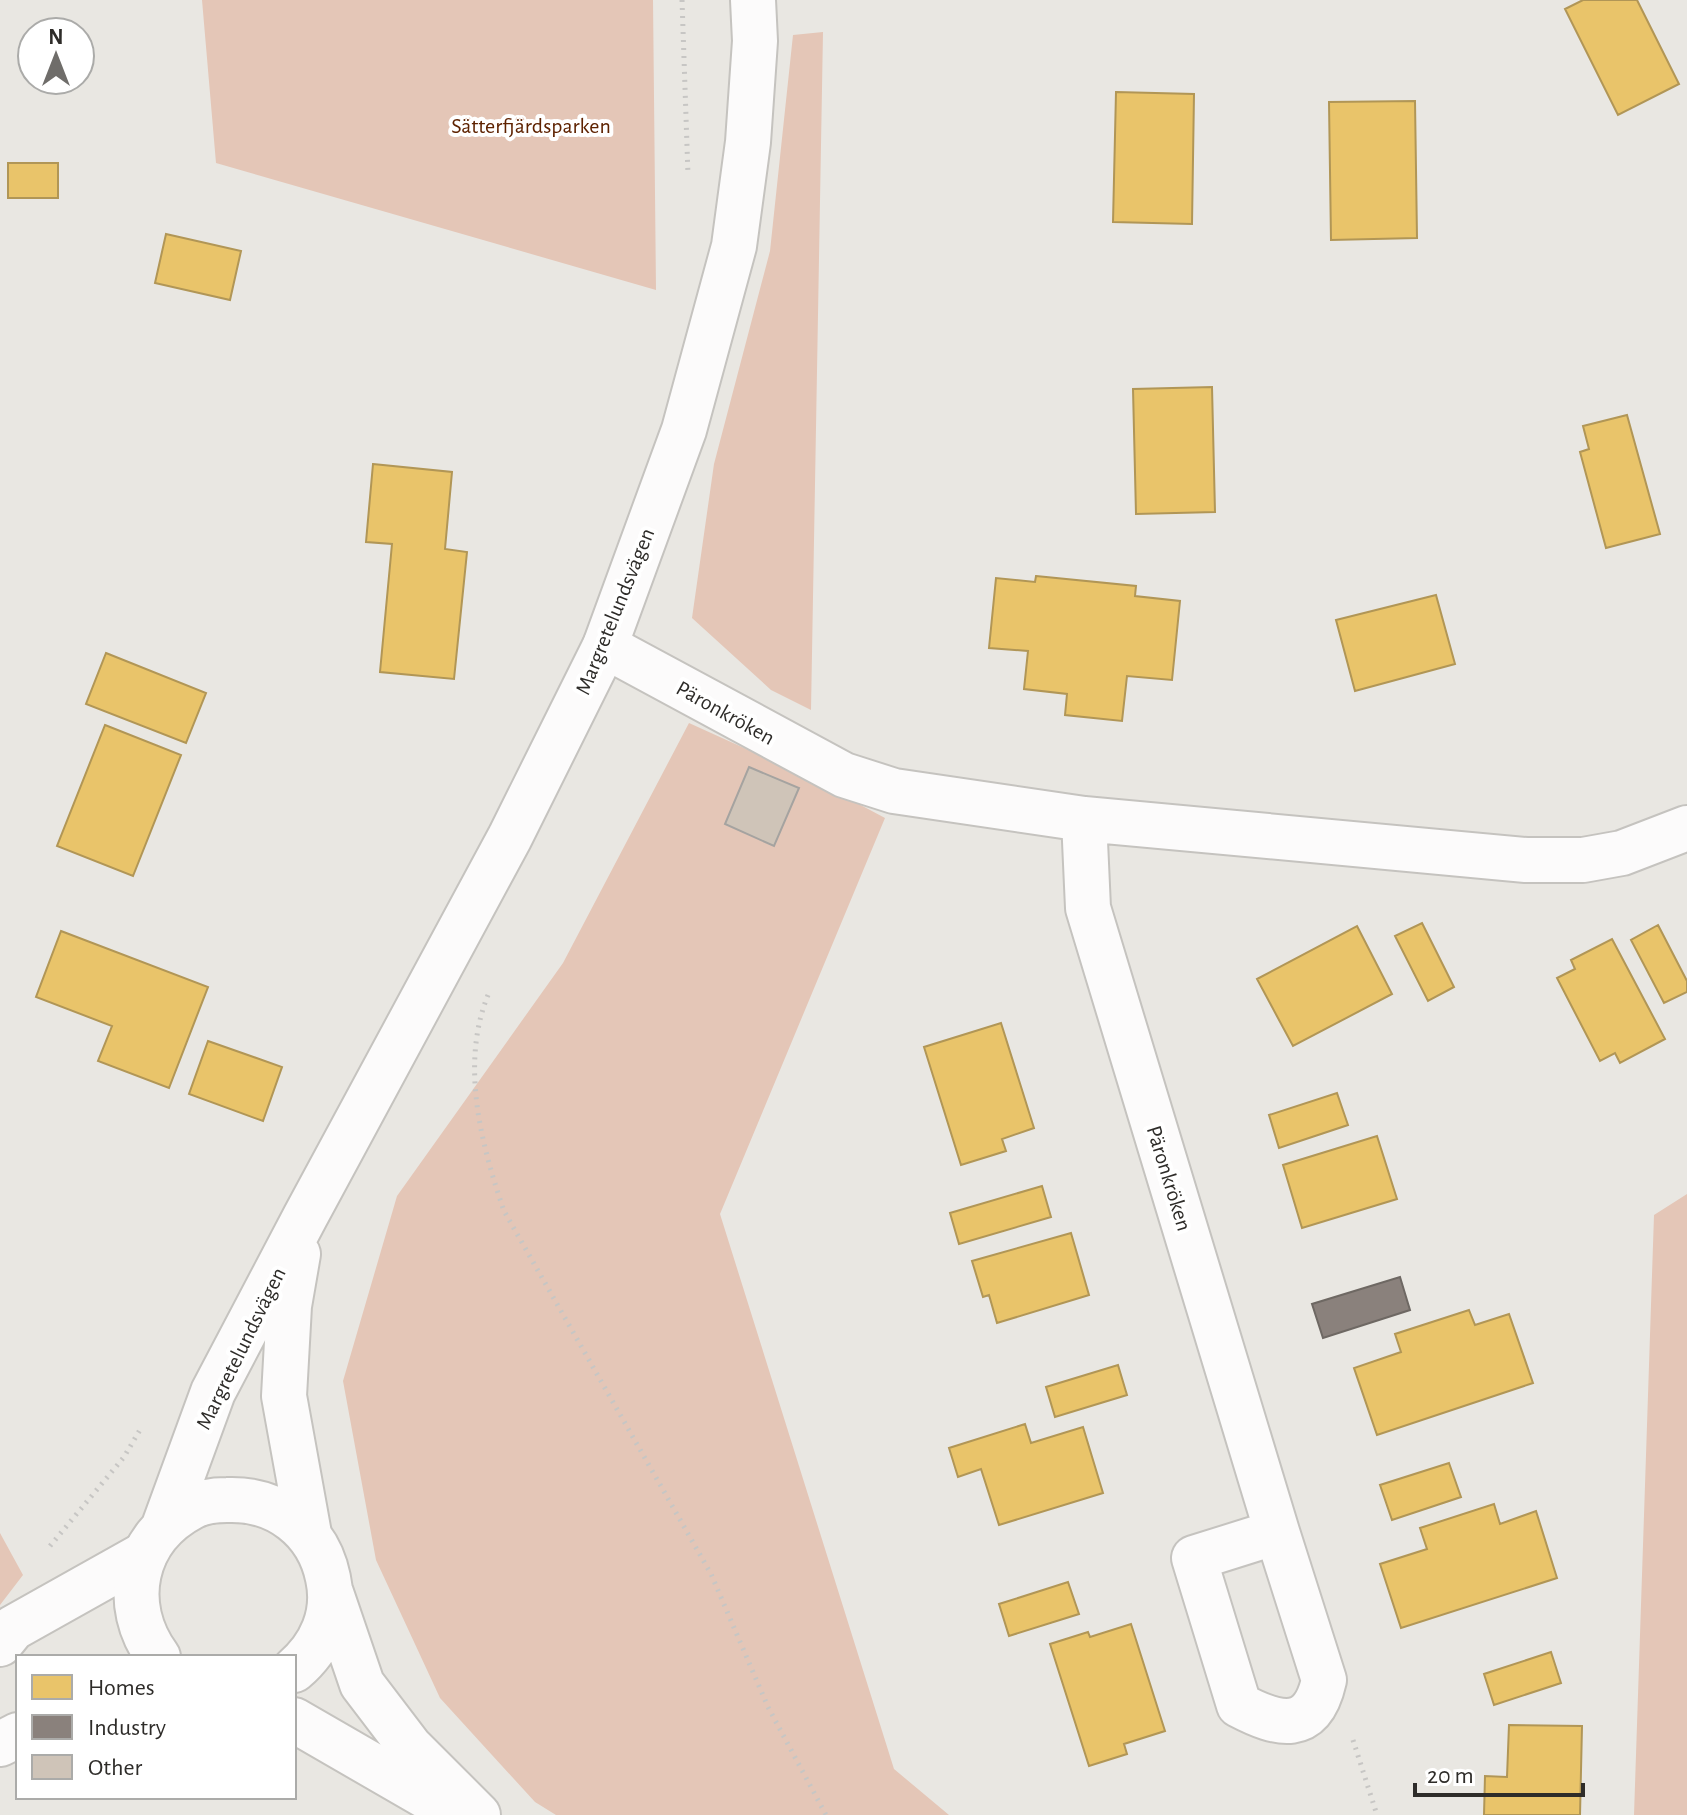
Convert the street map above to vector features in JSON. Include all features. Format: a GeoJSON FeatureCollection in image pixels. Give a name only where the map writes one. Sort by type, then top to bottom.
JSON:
{"type":"FeatureCollection","features":[{"type":"Feature","properties":{"kind":"street","name":"Margretelundsvägen"},"geometry":{"type":"LineString","coordinates":[[157,1655],[146,1640],[136,1607],[137,1573],[154,1540],[213,1392],[510,837],[605,646],[684,430],[734,246],[748,142],[755,41],[753,0]]}},
{"type":"Feature","properties":{"kind":"street","name":"Päronkröken"},"geometry":{"type":"LineString","coordinates":[[605,646],[844,775],[894,791],[1084,819],[1526,860],[1583,860],[1622,853],[1687,828]]}},
{"type":"Feature","properties":{"kind":"street","name":"Päronkröken"},"geometry":{"type":"LineString","coordinates":[[1084,819],[1088,908],[1324,1680],[1320,1698]]}},
{"type":"Feature","properties":{"kind":"street","name":"Margretelundsvägen"},"geometry":{"type":"LineString","coordinates":[[305,1217],[289,1306],[284,1396],[309,1534]]}},
{"type":"Feature","properties":{"kind":"street"},"geometry":{"type":"LineString","coordinates":[[0,1644],[13,1628],[154,1540],[192,1507],[213,1500],[247,1499],[283,1511],[309,1534],[324,1559],[331,1593],[362,1684],[410,1747],[478,1815]]}},
{"type":"Feature","properties":{"kind":"street"},"geometry":{"type":"LineString","coordinates":[[1277,1532],[1194,1558],[1239,1705],[1276,1721],[1292,1723],[1308,1715],[1320,1698]]}},
{"type":"Feature","properties":{"kind":"street"},"geometry":{"type":"LineString","coordinates":[[296,1668],[310,1656],[327,1626],[331,1593]]}},
{"type":"Feature","properties":{"kind":"street"},"geometry":{"type":"LineString","coordinates":[[296,1721],[458,1815]]}},
{"type":"Feature","properties":{"kind":"path"},"geometry":{"type":"LineString","coordinates":[[682,0],[687,187]]}},
{"type":"Feature","properties":{"kind":"path"},"geometry":{"type":"LineString","coordinates":[[491,987],[481,1011],[474,1058],[486,1158],[504,1211],[711,1574],[768,1707],[826,1815]]}},
{"type":"Feature","properties":{"kind":"path"},"geometry":{"type":"LineString","coordinates":[[1320,1698],[1356,1742],[1377,1815]]}},
{"type":"Feature","properties":{"kind":"green space","name":"Sätterfjärdsparken"},"geometry":{"type":"Polygon","coordinates":[[[202,0],[653,0],[656,290],[216,163],[202,0]]]}},
{"type":"Feature","properties":{"kind":"green space"},"geometry":{"type":"Polygon","coordinates":[[[823,32],[811,710],[771,690],[692,618],[714,464],[770,251],[793,35],[823,32]]]}},
{"type":"Feature","properties":{"kind":"green space"},"geometry":{"type":"Polygon","coordinates":[[[689,723],[808,777],[885,818],[720,1214],[894,1769],[949,1815],[556,1815],[535,1802],[440,1698],[376,1560],[343,1381],[397,1196],[563,963],[689,723]]]}},
{"type":"Feature","properties":{"kind":"green space"},"geometry":{"type":"Polygon","coordinates":[[[1687,1194],[1687,1815],[1634,1815],[1654,1215],[1687,1194]]]}},
{"type":"Feature","properties":{"kind":"green space"},"geometry":{"type":"Polygon","coordinates":[[[0,1533],[23,1575],[0,1605],[0,1533]]]}},
{"type":"Feature","properties":{"kind":"building: Homes"},"geometry":{"type":"Polygon","coordinates":[[[1583,0],[1637,0],[1679,84],[1618,115],[1565,9],[1583,0]]]}},
{"type":"Feature","properties":{"kind":"building: Homes"},"geometry":{"type":"Polygon","coordinates":[[[1116,92],[1194,94],[1192,224],[1113,222],[1116,92]]]}},
{"type":"Feature","properties":{"kind":"building: Homes"},"geometry":{"type":"Polygon","coordinates":[[[1415,101],[1417,238],[1331,240],[1329,102],[1415,101]]]}},
{"type":"Feature","properties":{"kind":"building: Homes"},"geometry":{"type":"Polygon","coordinates":[[[8,163],[58,163],[58,198],[8,198],[8,163]]]}},
{"type":"Feature","properties":{"kind":"building: Homes"},"geometry":{"type":"Polygon","coordinates":[[[166,234],[241,251],[230,300],[155,283],[166,234]]]}},
{"type":"Feature","properties":{"kind":"building: Homes"},"geometry":{"type":"Polygon","coordinates":[[[1212,387],[1215,512],[1136,514],[1133,389],[1212,387]]]}},
{"type":"Feature","properties":{"kind":"building: Homes"},"geometry":{"type":"Polygon","coordinates":[[[1627,415],[1660,534],[1606,548],[1580,452],[1589,449],[1583,426],[1627,415]]]}},
{"type":"Feature","properties":{"kind":"building: Homes"},"geometry":{"type":"Polygon","coordinates":[[[373,464],[452,472],[445,549],[467,552],[454,679],[380,672],[392,544],[366,542],[373,464]]]}},
{"type":"Feature","properties":{"kind":"building: Homes"},"geometry":{"type":"Polygon","coordinates":[[[1036,576],[1136,586],[1135,596],[1180,601],[1172,680],[1127,676],[1122,721],[1065,715],[1067,694],[1024,689],[1028,651],[989,648],[996,578],[1035,582],[1036,576]]]}},
{"type":"Feature","properties":{"kind":"building: Homes"},"geometry":{"type":"Polygon","coordinates":[[[1436,595],[1455,664],[1355,691],[1336,620],[1436,595]]]}},
{"type":"Feature","properties":{"kind":"building: Homes"},"geometry":{"type":"Polygon","coordinates":[[[106,653],[206,693],[186,743],[86,704],[106,653]]]}},
{"type":"Feature","properties":{"kind":"building: Homes"},"geometry":{"type":"Polygon","coordinates":[[[105,725],[181,755],[133,876],[57,846],[105,725]]]}},
{"type":"Feature","properties":{"kind":"building: Homes"},"geometry":{"type":"Polygon","coordinates":[[[1422,923],[1454,987],[1428,1001],[1395,936],[1422,923]]]}},
{"type":"Feature","properties":{"kind":"building: Homes"},"geometry":{"type":"Polygon","coordinates":[[[1658,925],[1687,981],[1687,992],[1664,1003],[1631,940],[1658,925]]]}},
{"type":"Feature","properties":{"kind":"building: Homes"},"geometry":{"type":"Polygon","coordinates":[[[1357,926],[1392,994],[1293,1046],[1257,979],[1357,926]]]}},
{"type":"Feature","properties":{"kind":"building: Homes"},"geometry":{"type":"Polygon","coordinates":[[[61,931],[208,987],[169,1088],[98,1061],[112,1026],[36,997],[61,931]]]}},
{"type":"Feature","properties":{"kind":"building: Homes"},"geometry":{"type":"Polygon","coordinates":[[[1612,939],[1665,1039],[1620,1063],[1615,1053],[1600,1061],[1557,978],[1575,969],[1571,960],[1612,939]]]}},
{"type":"Feature","properties":{"kind":"building: Homes"},"geometry":{"type":"Polygon","coordinates":[[[1001,1023],[1034,1128],[1002,1139],[1006,1151],[961,1165],[924,1047],[1001,1023]]]}},
{"type":"Feature","properties":{"kind":"building: Homes"},"geometry":{"type":"Polygon","coordinates":[[[208,1041],[282,1067],[263,1121],[189,1094],[208,1041]]]}},
{"type":"Feature","properties":{"kind":"building: Homes"},"geometry":{"type":"Polygon","coordinates":[[[1337,1093],[1348,1125],[1279,1148],[1269,1115],[1337,1093]]]}},
{"type":"Feature","properties":{"kind":"building: Homes"},"geometry":{"type":"Polygon","coordinates":[[[1377,1136],[1397,1199],[1302,1228],[1283,1165],[1377,1136]]]}},
{"type":"Feature","properties":{"kind":"building: Homes"},"geometry":{"type":"Polygon","coordinates":[[[1042,1186],[1051,1217],[959,1244],[950,1213],[1042,1186]]]}},
{"type":"Feature","properties":{"kind":"building: Homes"},"geometry":{"type":"Polygon","coordinates":[[[1071,1233],[1089,1295],[997,1323],[989,1295],[983,1297],[972,1261],[1071,1233]]]}},
{"type":"Feature","properties":{"kind":"building: Homes"},"geometry":{"type":"Polygon","coordinates":[[[1469,1310],[1475,1325],[1509,1314],[1533,1383],[1377,1435],[1354,1368],[1401,1352],[1395,1334],[1469,1310]]]}},
{"type":"Feature","properties":{"kind":"building: Homes"},"geometry":{"type":"Polygon","coordinates":[[[1118,1365],[1127,1395],[1055,1417],[1046,1387],[1118,1365]]]}},
{"type":"Feature","properties":{"kind":"building: Homes"},"geometry":{"type":"Polygon","coordinates":[[[1025,1424],[1031,1443],[1083,1427],[1103,1493],[999,1525],[981,1469],[958,1477],[949,1448],[1025,1424]]]}},
{"type":"Feature","properties":{"kind":"building: Homes"},"geometry":{"type":"Polygon","coordinates":[[[1449,1463],[1461,1497],[1392,1520],[1380,1485],[1449,1463]]]}},
{"type":"Feature","properties":{"kind":"building: Homes"},"geometry":{"type":"Polygon","coordinates":[[[1494,1504],[1500,1524],[1536,1511],[1557,1578],[1401,1628],[1380,1564],[1427,1549],[1420,1528],[1494,1504]]]}},
{"type":"Feature","properties":{"kind":"building: Homes"},"geometry":{"type":"Polygon","coordinates":[[[1068,1582],[1079,1614],[1009,1636],[999,1604],[1068,1582]]]}},
{"type":"Feature","properties":{"kind":"building: Homes"},"geometry":{"type":"Polygon","coordinates":[[[1131,1624],[1165,1731],[1124,1744],[1127,1754],[1089,1766],[1050,1644],[1088,1632],[1090,1637],[1131,1624]]]}},
{"type":"Feature","properties":{"kind":"building: Homes"},"geometry":{"type":"Polygon","coordinates":[[[1551,1652],[1561,1683],[1494,1705],[1484,1674],[1551,1652]]]}},
{"type":"Feature","properties":{"kind":"building: Homes"},"geometry":{"type":"Polygon","coordinates":[[[1509,1725],[1582,1726],[1580,1815],[1484,1815],[1485,1776],[1507,1777],[1509,1725]]]}},
{"type":"Feature","properties":{"kind":"building: Industry"},"geometry":{"type":"Polygon","coordinates":[[[1400,1277],[1410,1310],[1323,1338],[1312,1304],[1400,1277]]]}},
{"type":"Feature","properties":{"kind":"building: Other"},"geometry":{"type":"Polygon","coordinates":[[[749,767],[799,788],[774,846],[725,824],[749,767]]]}}]}
